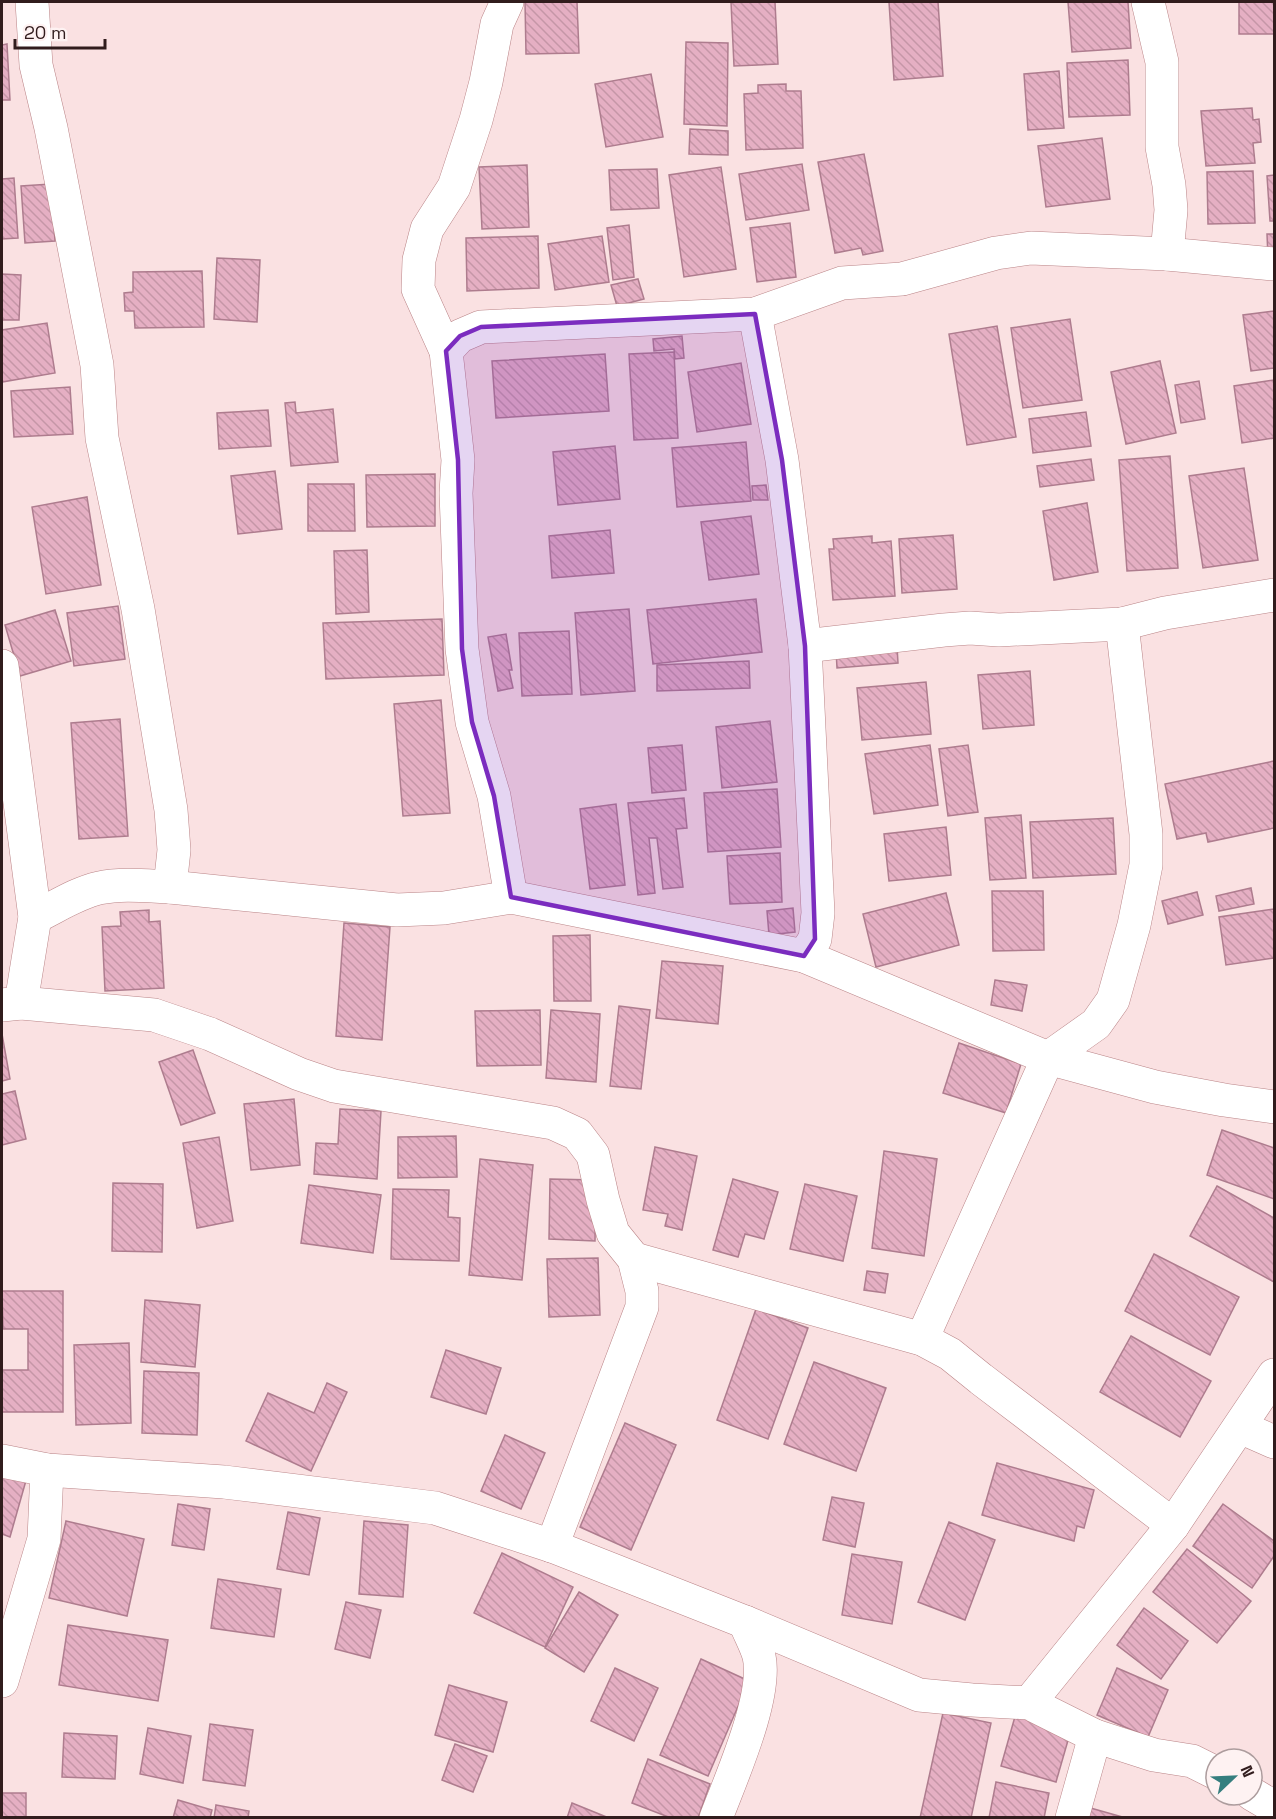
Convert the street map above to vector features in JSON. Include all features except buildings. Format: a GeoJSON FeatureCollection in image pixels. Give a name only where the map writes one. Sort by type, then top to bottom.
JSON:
{"type":"FeatureCollection","features":[{"type":"Feature","properties":{"kind":"street"},"geometry":{"type":"LineString","coordinates":[[32,2],[36,65],[51,128],[97,365],[102,438],[138,609],[171,810],[174,850],[170,887]]}},
{"type":"Feature","properties":{"kind":"street"},"geometry":{"type":"LineString","coordinates":[[507,2],[497,24],[476,120],[454,187],[427,229],[418,260],[418,289],[446,351],[458,460],[456,493],[462,649],[472,722],[494,796],[511,897]]}},
{"type":"Feature","properties":{"kind":"street"},"geometry":{"type":"LineString","coordinates":[[1148,2],[1162,62],[1162,147],[1171,210],[1167,254]]}},
{"type":"Feature","properties":{"kind":"street"},"geometry":{"type":"LineString","coordinates":[[446,351],[459,336],[481,327],[755,314],[842,283],[902,279],[996,253],[1031,248],[1167,254],[1275,264]]}},
{"type":"Feature","properties":{"kind":"street"},"geometry":{"type":"LineString","coordinates":[[755,314],[782,460],[805,646],[818,913],[815,939],[804,956]]}},
{"type":"Feature","properties":{"kind":"street"},"geometry":{"type":"LineString","coordinates":[[805,646],[970,628],[999,630],[1122,624],[1165,613],[1275,595]]}},
{"type":"Feature","properties":{"kind":"street"},"geometry":{"type":"LineString","coordinates":[[922,1339],[1048,1058],[1096,1024],[1113,1000],[1134,925],[1146,865],[1146,834],[1122,624]]}},
{"type":"Feature","properties":{"kind":"street"},"geometry":{"type":"LineString","coordinates":[[2,666],[35,917],[11,1004],[154,1015],[210,1034],[299,1074],[334,1086],[553,1123],[577,1134],[593,1155],[603,1200],[614,1233],[634,1259],[642,1291],[642,1307],[552,1546]]}},
{"type":"Feature","properties":{"kind":"street"},"geometry":{"type":"LineString","coordinates":[[35,917],[72,898],[100,888],[136,885],[397,910],[444,908],[511,897],[804,956],[1048,1058],[1155,1087],[1224,1101],[1275,1107]]}},
{"type":"Feature","properties":{"kind":"street"},"geometry":{"type":"LineString","coordinates":[[634,1259],[922,1339],[950,1354],[1173,1525]]}},
{"type":"Feature","properties":{"kind":"street"},"geometry":{"type":"LineString","coordinates":[[1029,1702],[1173,1525],[1275,1375]]}},
{"type":"Feature","properties":{"kind":"street"},"geometry":{"type":"LineString","coordinates":[[1240,1427],[1275,1442]]}},
{"type":"Feature","properties":{"kind":"street"},"geometry":{"type":"LineString","coordinates":[[2,1461],[47,1470],[224,1482],[435,1508],[552,1546],[745,1622],[919,1695],[1029,1702],[1095,1736],[1154,1755],[1192,1761],[1204,1767]]}},
{"type":"Feature","properties":{"kind":"street"},"geometry":{"type":"LineString","coordinates":[[2,1681],[44,1539],[47,1470]]}},
{"type":"Feature","properties":{"kind":"street"},"geometry":{"type":"LineString","coordinates":[[716,1818],[746,1739],[761,1683],[759,1657],[745,1622]]}},
{"type":"Feature","properties":{"kind":"street"},"geometry":{"type":"LineString","coordinates":[[1072,1818],[1095,1736]]}},
{"type":"Feature","properties":{"kind":"highlighted area"},"geometry":{"type":"Polygon","coordinates":[[[755,314],[782,460],[805,646],[815,939],[804,956],[511,897],[494,796],[472,722],[462,649],[458,460],[446,351],[460,336],[481,327],[755,314]]]}}]}
